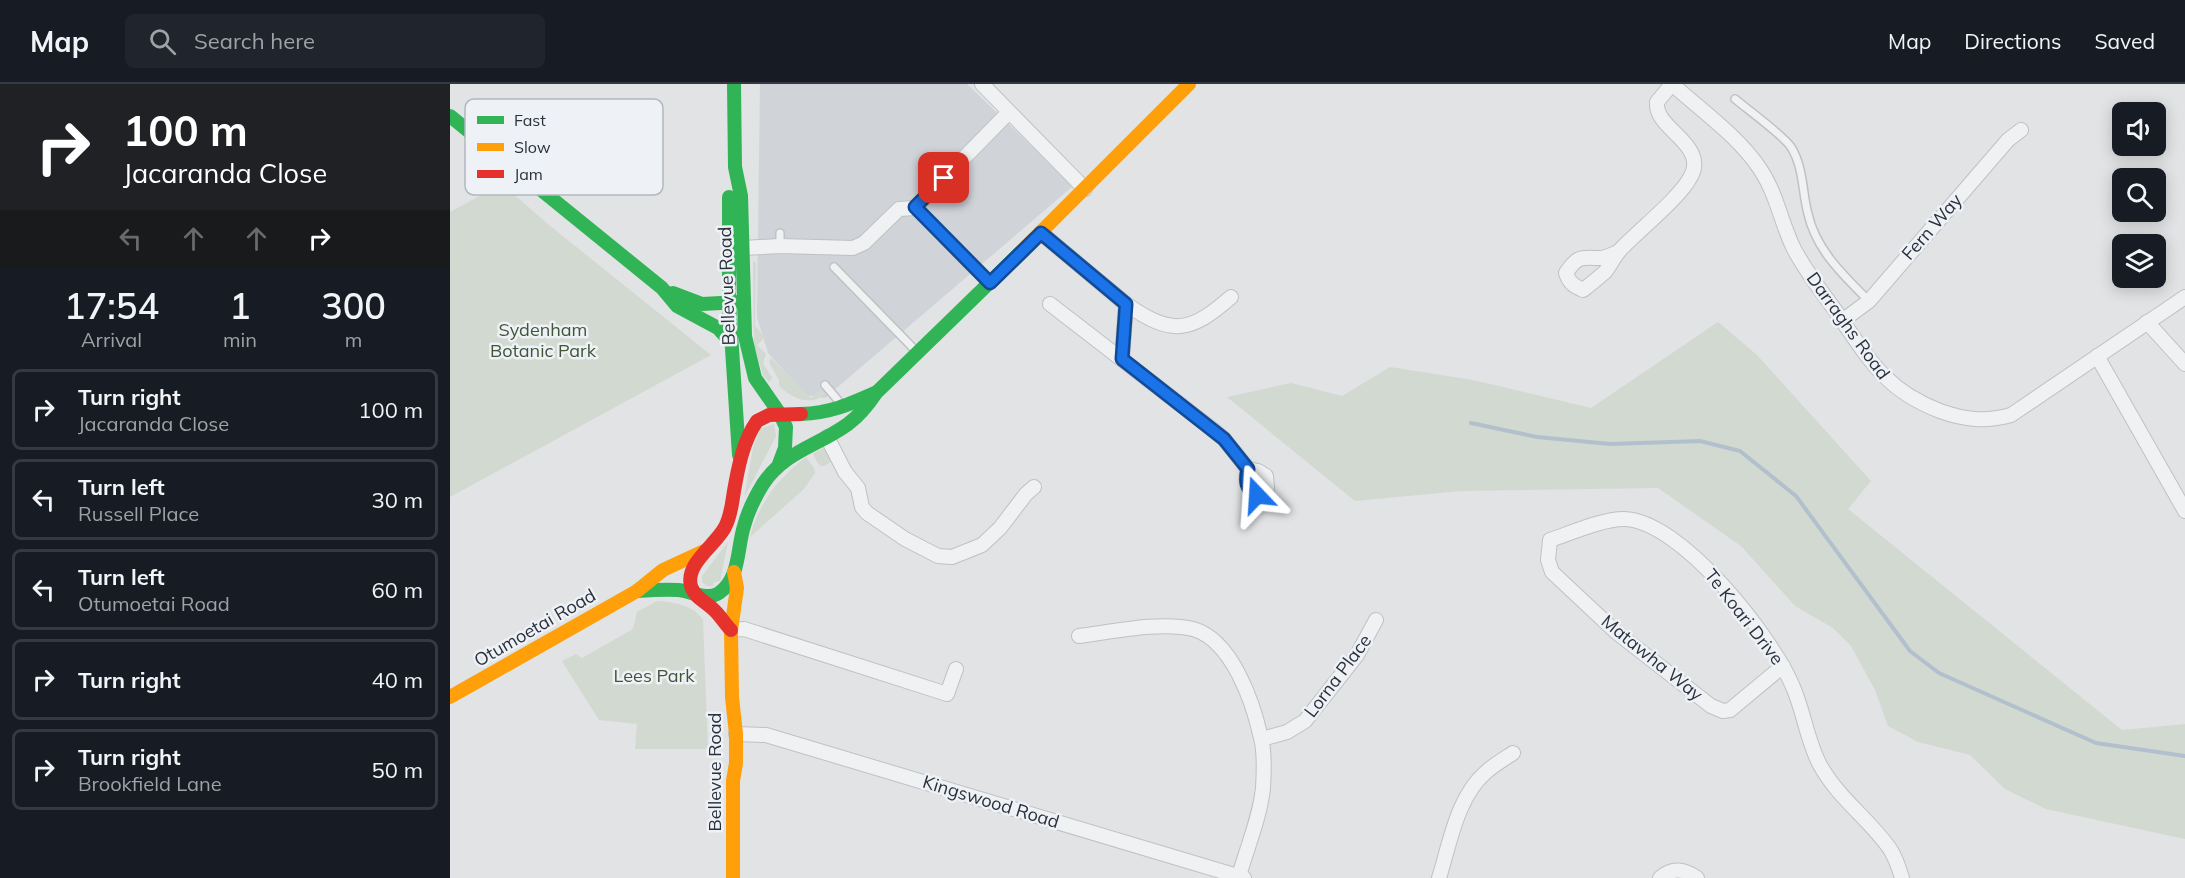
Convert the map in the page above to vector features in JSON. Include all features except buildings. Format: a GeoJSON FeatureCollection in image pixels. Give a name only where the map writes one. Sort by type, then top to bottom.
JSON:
{"type":"FeatureCollection","features":[{"type":"Feature","properties":{"kind":"main road","name":"Bellevue Road"},"geometry":{"type":"LineString","coordinates":[[735,84],[735,167],[741,196],[743,248],[736,302],[730,319],[730,343],[739,464]]}},
{"type":"Feature","properties":{"kind":"main road","name":"Otumoetai Road"},"geometry":{"type":"LineString","coordinates":[[638,591],[680,590],[696,595],[712,596],[719,593],[734,572],[739,542],[750,510],[778,464],[853,421],[867,408],[876,393],[1041,233],[1188,84]]}},
{"type":"Feature","properties":{"kind":"main road"},"geometry":{"type":"LineString","coordinates":[[450,116],[465,128]]}},
{"type":"Feature","properties":{"kind":"main road","name":"Bellevue Road"},"geometry":{"type":"LineString","coordinates":[[735,167],[729,194],[736,302],[755,378],[780,414],[786,427],[786,448],[778,464]]}},
{"type":"Feature","properties":{"kind":"main road"},"geometry":{"type":"LineString","coordinates":[[547,195],[662,288],[677,306],[716,325],[724,332],[730,343]]}},
{"type":"Feature","properties":{"kind":"main road"},"geometry":{"type":"LineString","coordinates":[[662,288],[702,304],[736,302]]}},
{"type":"Feature","properties":{"kind":"main road"},"geometry":{"type":"LineString","coordinates":[[716,325],[730,319]]}},
{"type":"Feature","properties":{"kind":"main road","name":"Otumoetai Road"},"geometry":{"type":"LineString","coordinates":[[450,697],[638,591],[663,570],[709,548],[724,530],[729,518],[739,464],[753,427],[758,421],[764,417],[780,414],[822,413],[876,393]]}},
{"type":"Feature","properties":{"kind":"main road"},"geometry":{"type":"LineString","coordinates":[[709,548],[698,561],[691,575],[691,586],[696,595],[709,604],[731,630]]}},
{"type":"Feature","properties":{"kind":"main road","name":"Bellevue Road"},"geometry":{"type":"LineString","coordinates":[[734,572],[737,588],[731,630],[732,698],[736,734],[736,763],[733,781],[734,878]]}},
{"type":"Feature","properties":{"kind":"street"},"geometry":{"type":"LineString","coordinates":[[982,84],[1084,189]]}},
{"type":"Feature","properties":{"kind":"street"},"geometry":{"type":"LineString","coordinates":[[1618,252],[1683,189],[1692,176],[1695,165],[1689,147],[1662,119],[1658,109],[1658,102],[1672,84]]}},
{"type":"Feature","properties":{"kind":"street","name":"Darraghs Road"},"geometry":{"type":"LineString","coordinates":[[1672,84],[1744,149],[1758,166],[1774,193],[1792,246],[1802,264],[1869,360],[1891,385],[1928,406],[1970,419],[1986,421],[2011,415],[2185,297]]}},
{"type":"Feature","properties":{"kind":"street"},"geometry":{"type":"LineString","coordinates":[[743,248],[780,239],[853,248],[864,243],[899,209],[915,207],[1009,112]]}},
{"type":"Feature","properties":{"kind":"street","name":"Fern Way"},"geometry":{"type":"LineString","coordinates":[[1842,321],[1869,301],[2008,140],[2021,130]]}},
{"type":"Feature","properties":{"kind":"street"},"geometry":{"type":"LineString","coordinates":[[1041,233],[1126,304],[1155,320],[1188,326],[1205,318],[1231,297]]}},
{"type":"Feature","properties":{"kind":"street"},"geometry":{"type":"LineString","coordinates":[[1050,304],[1224,439],[1248,469]]}},
{"type":"Feature","properties":{"kind":"street"},"geometry":{"type":"LineString","coordinates":[[1122,359],[1126,304]]}},
{"type":"Feature","properties":{"kind":"street"},"geometry":{"type":"LineString","coordinates":[[2147,322],[2185,364]]}},
{"type":"Feature","properties":{"kind":"street"},"geometry":{"type":"LineString","coordinates":[[2097,356],[2185,511]]}},
{"type":"Feature","properties":{"kind":"street"},"geometry":{"type":"LineString","coordinates":[[826,437],[845,472],[858,488],[862,507],[867,513],[905,539],[938,556],[952,556],[982,545],[1000,528],[1034,487]]}},
{"type":"Feature","properties":{"kind":"street","name":"Te Koari Drive"},"geometry":{"type":"LineString","coordinates":[[1550,540],[1623,519],[1638,521],[1655,528],[1682,545],[1712,574],[1773,648],[1793,687],[1819,763],[1837,790],[1888,846],[1902,878]]}},
{"type":"Feature","properties":{"kind":"street","name":"Matawha Way"},"geometry":{"type":"LineString","coordinates":[[1550,540],[1548,560],[1552,572],[1616,632],[1711,706],[1723,711],[1730,710],[1783,666]]}},
{"type":"Feature","properties":{"kind":"street","name":"Lorna Place"},"geometry":{"type":"LineString","coordinates":[[1262,739],[1287,732],[1305,721],[1357,655],[1376,620]]}},
{"type":"Feature","properties":{"kind":"street"},"geometry":{"type":"LineString","coordinates":[[1079,636],[1161,627],[1192,629],[1214,640],[1226,653],[1252,708],[1262,739],[1264,758],[1262,796],[1241,877]]}},
{"type":"Feature","properties":{"kind":"street"},"geometry":{"type":"LineString","coordinates":[[731,630],[744,629],[947,694],[956,669]]}},
{"type":"Feature","properties":{"kind":"street","name":"Kingswood Road"},"geometry":{"type":"LineString","coordinates":[[736,734],[766,735],[1241,877]]}},
{"type":"Feature","properties":{"kind":"street"},"geometry":{"type":"LineString","coordinates":[[1439,878],[1463,805],[1473,787],[1485,772],[1513,753]]}},
{"type":"Feature","properties":{"kind":"street"},"geometry":{"type":"LineString","coordinates":[[1660,878],[1676,870],[1697,878]]}},
{"type":"Feature","properties":{"kind":"lane"},"geometry":{"type":"LineString","coordinates":[[1735,99],[1791,146],[1804,182],[1808,214],[1815,235],[1824,252],[1844,277],[1869,301]]}},
{"type":"Feature","properties":{"kind":"lane"},"geometry":{"type":"LineString","coordinates":[[915,207],[990,283]]}},
{"type":"Feature","properties":{"kind":"lane"},"geometry":{"type":"LineString","coordinates":[[834,267],[918,353]]}},
{"type":"Feature","properties":{"kind":"lane"},"geometry":{"type":"LineString","coordinates":[[825,385],[843,407]]}},
{"type":"Feature","properties":{"kind":"shaded area"},"geometry":{"type":"Polygon","coordinates":[[[760,84],[967,84],[1073,186],[825,398],[806,395],[768,353],[757,317],[760,84]]]}},
{"type":"Feature","properties":{"kind":"green space","name":"Sydenham Botanic Park"},"geometry":{"type":"Polygon","coordinates":[[[482,195],[515,195],[711,355],[450,497],[450,212],[482,195]]]}},
{"type":"Feature","properties":{"kind":"green space"},"geometry":{"type":"Polygon","coordinates":[[[753,261],[756,263],[755,326],[765,337],[757,345],[766,354],[763,363],[772,378],[769,382],[763,375],[754,345],[753,261]]]}},
{"type":"Feature","properties":{"kind":"green space"},"geometry":{"type":"Polygon","coordinates":[[[1718,322],[1757,355],[1871,481],[1848,509],[2122,730],[2185,724],[2185,839],[2046,809],[2005,789],[1970,755],[1918,742],[1888,726],[1875,690],[1851,646],[1833,628],[1795,606],[1741,546],[1658,488],[1461,491],[1355,501],[1227,397],[1291,383],[1342,396],[1390,367],[1473,380],[1591,408],[1718,322]]]}},
{"type":"Feature","properties":{"kind":"green space"},"geometry":{"type":"Polygon","coordinates":[[[771,358],[811,398],[822,388],[826,393],[814,400],[802,400],[790,395],[779,386],[779,380],[769,362],[771,358]]]}},
{"type":"Feature","properties":{"kind":"green space"},"geometry":{"type":"Polygon","coordinates":[[[774,424],[776,436],[744,498],[753,448],[760,429],[774,424]]]}},
{"type":"Feature","properties":{"kind":"green space"},"geometry":{"type":"Polygon","coordinates":[[[824,448],[833,460],[820,466],[813,453],[824,448]]]}},
{"type":"Feature","properties":{"kind":"green space"},"geometry":{"type":"Polygon","coordinates":[[[806,457],[815,473],[803,490],[750,537],[764,502],[771,492],[806,457]]]}},
{"type":"Feature","properties":{"kind":"green space"},"geometry":{"type":"Polygon","coordinates":[[[728,542],[720,581],[714,582],[713,586],[707,586],[702,582],[702,576],[728,542]]]}},
{"type":"Feature","properties":{"kind":"green space","name":"Lees Park"},"geometry":{"type":"Polygon","coordinates":[[[657,601],[676,603],[689,608],[703,620],[708,749],[635,749],[637,724],[599,720],[562,661],[576,654],[582,658],[633,629],[637,612],[657,601]]]}},
{"type":"Feature","properties":{"kind":"waterway"},"geometry":{"type":"LineString","coordinates":[[1471,423],[1537,437],[1610,444],[1700,441],[1740,451],[1796,496],[1910,651],[1939,673],[2096,743],[2185,756]]}},
{"type":"Feature","properties":{"kind":"traffic: fast"},"geometry":{"type":"LineString","coordinates":[[734,84],[735,167],[741,196],[745,336],[755,378],[780,414],[786,427],[785,448],[779,464]]}},
{"type":"Feature","properties":{"kind":"traffic: fast"},"geometry":{"type":"LineString","coordinates":[[450,116],[465,128]]}},
{"type":"Feature","properties":{"kind":"traffic: fast"},"geometry":{"type":"LineString","coordinates":[[547,195],[662,288],[677,306],[718,328],[731,343]]}},
{"type":"Feature","properties":{"kind":"traffic: fast"},"geometry":{"type":"LineString","coordinates":[[729,197],[729,303],[739,455]]}},
{"type":"Feature","properties":{"kind":"traffic: fast"},"geometry":{"type":"LineString","coordinates":[[637,591],[678,590],[709,596],[719,593],[726,587],[737,562],[750,510],[763,484],[772,473],[792,456],[837,432],[856,417],[876,393],[1019,254]]}},
{"type":"Feature","properties":{"kind":"traffic: fast"},"geometry":{"type":"LineString","coordinates":[[673,293],[702,304],[740,302]]}},
{"type":"Feature","properties":{"kind":"traffic: fast"},"geometry":{"type":"LineString","coordinates":[[801,414],[839,408],[875,393]]}},
{"type":"Feature","properties":{"kind":"traffic: slow"},"geometry":{"type":"LineString","coordinates":[[1019,254],[1189,84]]}},
{"type":"Feature","properties":{"kind":"traffic: slow"},"geometry":{"type":"LineString","coordinates":[[450,697],[637,591],[663,570],[704,551]]}},
{"type":"Feature","properties":{"kind":"traffic: slow"},"geometry":{"type":"LineString","coordinates":[[733,878],[733,781],[736,763],[736,734],[732,697],[731,630],[737,588],[734,572]]}},
{"type":"Feature","properties":{"kind":"traffic: jam"},"geometry":{"type":"LineString","coordinates":[[731,630],[715,611],[697,596],[691,586],[690,578],[697,562],[721,534],[727,523],[742,455],[757,421],[769,415],[801,414]]}},
{"type":"Feature","properties":{"kind":"route"},"geometry":{"type":"LineString","coordinates":[[944,178],[915,207],[990,283],[1041,233],[1050,243],[1126,304],[1122,359],[1224,439],[1248,469],[1246,484],[1249,490],[1257,495]]}}]}
